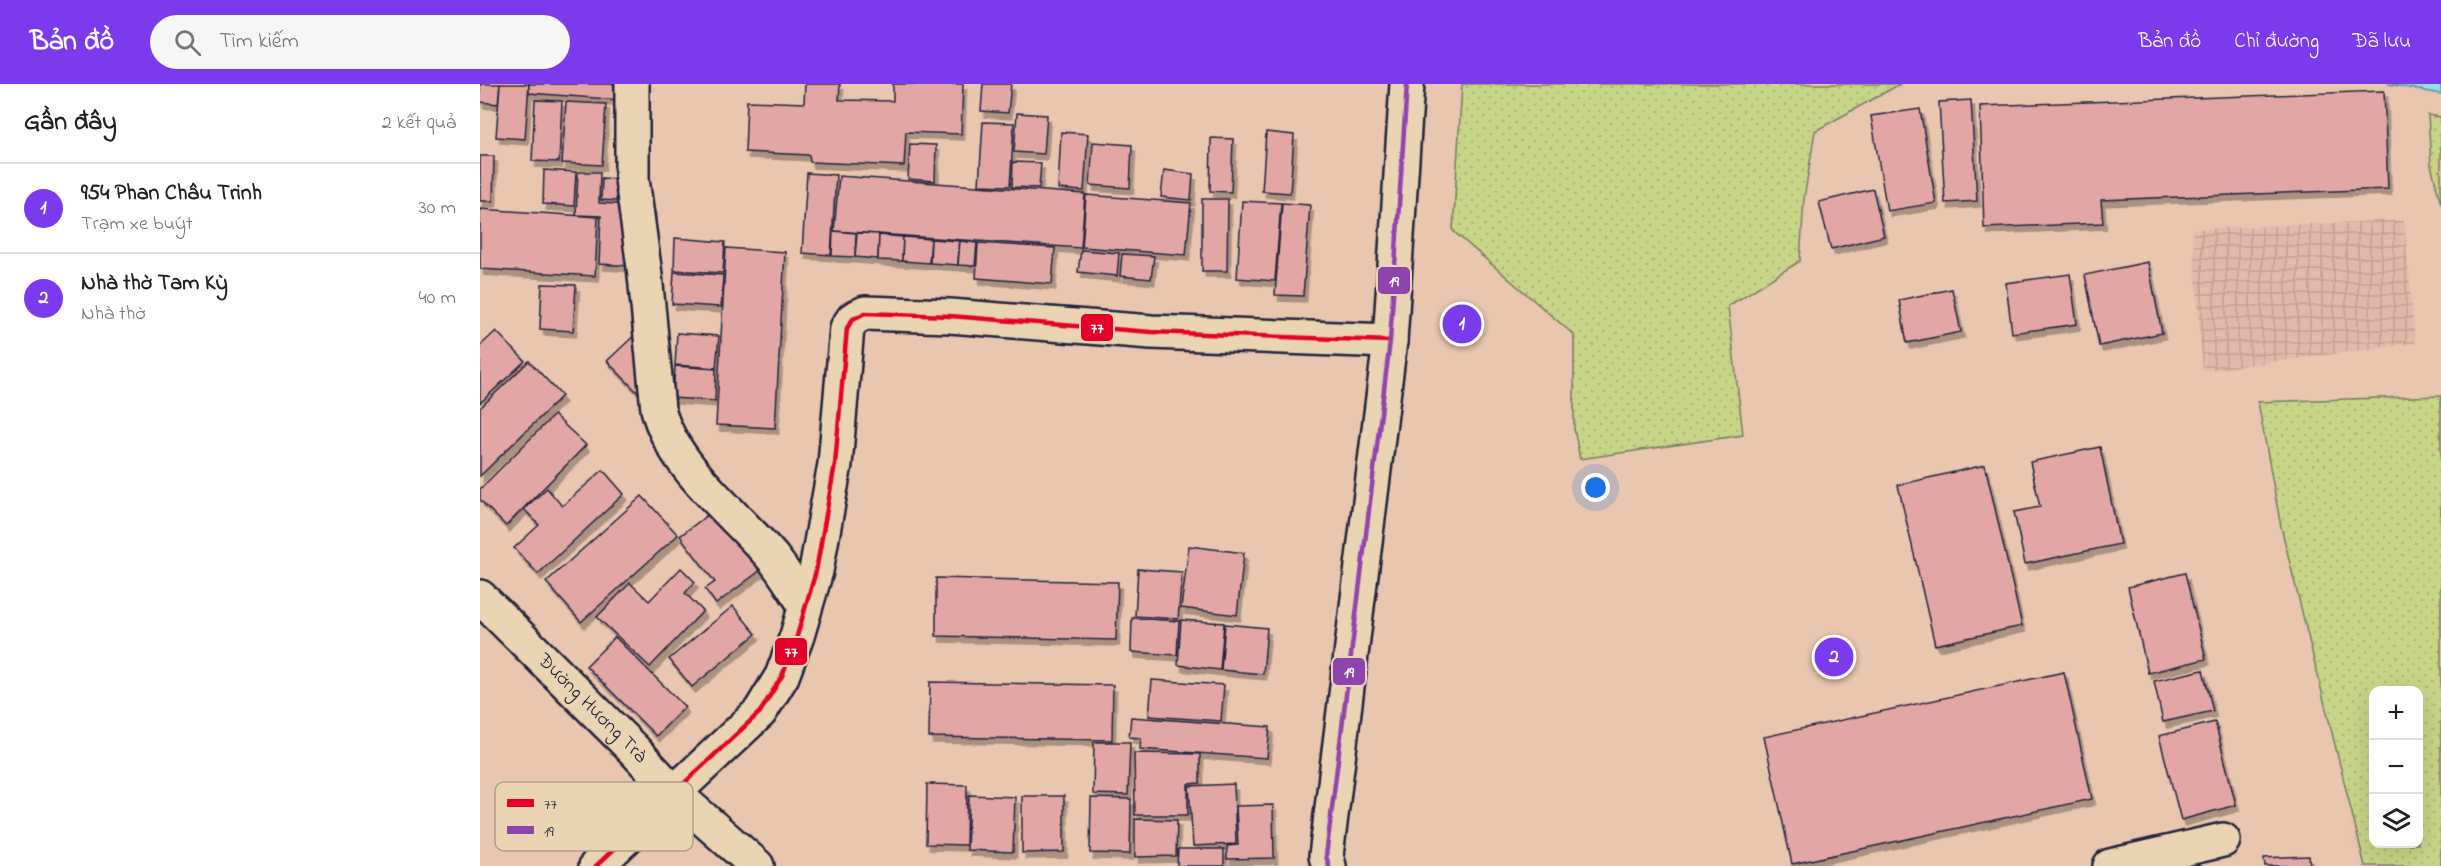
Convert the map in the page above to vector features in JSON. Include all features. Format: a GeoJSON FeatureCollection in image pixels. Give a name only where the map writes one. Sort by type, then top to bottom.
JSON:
{"type":"FeatureCollection","features":[{"type":"Feature","properties":{"kind":"street"},"geometry":{"type":"LineString","coordinates":[[632,84],[632,179],[645,275],[658,409],[663,428],[677,453],[774,560],[805,604]]}},
{"type":"Feature","properties":{"kind":"street"},"geometry":{"type":"LineString","coordinates":[[1329,866],[1326,856],[1390,341],[1407,88]]}},
{"type":"Feature","properties":{"kind":"street"},"geometry":{"type":"LineString","coordinates":[[686,782],[760,712],[782,676],[797,636],[816,571],[835,464],[848,328],[853,319],[865,313],[950,316],[1151,332],[1390,341]]}},
{"type":"Feature","properties":{"kind":"street","name":"Đường Hương Trà"},"geometry":{"type":"LineString","coordinates":[[480,597],[664,782]]}},
{"type":"Feature","properties":{"kind":"street","name":"Đường Hương Trà"},"geometry":{"type":"LineString","coordinates":[[693,810],[757,866]]}},
{"type":"Feature","properties":{"kind":"street"},"geometry":{"type":"LineString","coordinates":[[2110,866],[2223,840]]}},
{"type":"Feature","properties":{"kind":"street"},"geometry":{"type":"LineString","coordinates":[[596,866],[612,851]]}},
{"type":"Feature","properties":{"kind":"shaded area"},"geometry":{"type":"Polygon","coordinates":[[[2404,220],[2415,343],[2203,371],[2192,229],[2404,220]]]}},
{"type":"Feature","properties":{"kind":"green space"},"geometry":{"type":"Polygon","coordinates":[[[1462,84],[1900,84],[1815,131],[1804,199],[1800,261],[1728,306],[1743,435],[1580,459],[1574,429],[1574,335],[1453,231],[1462,84]]]}},
{"type":"Feature","properties":{"kind":"green space"},"geometry":{"type":"Polygon","coordinates":[[[2428,115],[2441,117],[2441,204],[2431,165],[2428,115]]]}},
{"type":"Feature","properties":{"kind":"green space"},"geometry":{"type":"Polygon","coordinates":[[[2441,396],[2441,866],[2365,866],[2281,527],[2258,402],[2441,396]]]}},
{"type":"Feature","properties":{"kind":"water"},"geometry":{"type":"Polygon","coordinates":[[[2388,84],[2441,84],[2441,94],[2388,84]]]}},
{"type":"Feature","properties":{"kind":"building"},"geometry":{"type":"Polygon","coordinates":[[[480,84],[500,84],[498,104],[480,102],[480,84]]]}},
{"type":"Feature","properties":{"kind":"building"},"geometry":{"type":"Polygon","coordinates":[[[500,84],[529,84],[525,139],[496,137],[500,84]]]}},
{"type":"Feature","properties":{"kind":"building"},"geometry":{"type":"Polygon","coordinates":[[[529,84],[622,84],[621,100],[529,93],[529,84]]]}},
{"type":"Feature","properties":{"kind":"building"},"geometry":{"type":"Polygon","coordinates":[[[805,84],[840,84],[839,100],[893,101],[893,84],[963,84],[961,134],[906,132],[904,166],[810,162],[809,155],[745,152],[747,101],[804,103],[805,84]]]}},
{"type":"Feature","properties":{"kind":"building"},"geometry":{"type":"Polygon","coordinates":[[[983,84],[1011,84],[1008,113],[981,111],[983,84]]]}},
{"type":"Feature","properties":{"kind":"building"},"geometry":{"type":"Polygon","coordinates":[[[2384,91],[2388,189],[2101,200],[2103,223],[1984,228],[1980,106],[2384,91]]]}},
{"type":"Feature","properties":{"kind":"building"},"geometry":{"type":"Polygon","coordinates":[[[535,100],[562,101],[559,162],[532,161],[535,100]]]}},
{"type":"Feature","properties":{"kind":"building"},"geometry":{"type":"Polygon","coordinates":[[[1971,100],[1977,201],[1945,203],[1939,102],[1971,100]]]}},
{"type":"Feature","properties":{"kind":"building"},"geometry":{"type":"Polygon","coordinates":[[[566,102],[606,104],[602,165],[562,163],[566,102]]]}},
{"type":"Feature","properties":{"kind":"building"},"geometry":{"type":"Polygon","coordinates":[[[1920,109],[1936,203],[1887,211],[1871,116],[1920,109]]]}},
{"type":"Feature","properties":{"kind":"building"},"geometry":{"type":"Polygon","coordinates":[[[1017,113],[1047,115],[1044,154],[1014,152],[1017,113]]]}},
{"type":"Feature","properties":{"kind":"building"},"geometry":{"type":"Polygon","coordinates":[[[983,122],[1014,123],[1010,186],[979,185],[983,122]]]}},
{"type":"Feature","properties":{"kind":"building"},"geometry":{"type":"Polygon","coordinates":[[[1061,132],[1088,134],[1084,191],[1058,189],[1061,132]]]}},
{"type":"Feature","properties":{"kind":"building"},"geometry":{"type":"Polygon","coordinates":[[[1266,132],[1294,135],[1290,193],[1262,191],[1266,132]]]}},
{"type":"Feature","properties":{"kind":"building"},"geometry":{"type":"Polygon","coordinates":[[[1211,138],[1233,139],[1231,192],[1210,191],[1211,138]]]}},
{"type":"Feature","properties":{"kind":"building"},"geometry":{"type":"Polygon","coordinates":[[[1093,142],[1132,145],[1130,188],[1090,185],[1093,142]]]}},
{"type":"Feature","properties":{"kind":"building"},"geometry":{"type":"Polygon","coordinates":[[[910,144],[936,145],[935,181],[908,179],[910,144]]]}},
{"type":"Feature","properties":{"kind":"building"},"geometry":{"type":"Polygon","coordinates":[[[480,156],[494,156],[493,201],[480,201],[480,156]]]}},
{"type":"Feature","properties":{"kind":"building"},"geometry":{"type":"Polygon","coordinates":[[[1013,162],[1041,163],[1039,188],[1012,187],[1013,162]]]}},
{"type":"Feature","properties":{"kind":"building"},"geometry":{"type":"Polygon","coordinates":[[[544,170],[576,172],[574,206],[543,204],[544,170]]]}},
{"type":"Feature","properties":{"kind":"building"},"geometry":{"type":"Polygon","coordinates":[[[1164,170],[1193,174],[1191,200],[1161,197],[1164,170]]]}},
{"type":"Feature","properties":{"kind":"building"},"geometry":{"type":"Polygon","coordinates":[[[578,172],[600,172],[599,203],[653,206],[649,267],[599,264],[601,216],[576,215],[578,172]]]}},
{"type":"Feature","properties":{"kind":"building"},"geometry":{"type":"Polygon","coordinates":[[[807,173],[836,175],[831,255],[802,253],[807,173]]]}},
{"type":"Feature","properties":{"kind":"building"},"geometry":{"type":"Polygon","coordinates":[[[839,176],[1085,194],[1081,248],[834,231],[839,176]]]}},
{"type":"Feature","properties":{"kind":"building"},"geometry":{"type":"Polygon","coordinates":[[[602,178],[632,180],[632,202],[601,200],[602,178]]]}},
{"type":"Feature","properties":{"kind":"building"},"geometry":{"type":"Polygon","coordinates":[[[1873,189],[1884,236],[1831,249],[1819,202],[1873,189]]]}},
{"type":"Feature","properties":{"kind":"building"},"geometry":{"type":"Polygon","coordinates":[[[1086,195],[1191,203],[1186,255],[1082,247],[1086,195]]]}},
{"type":"Feature","properties":{"kind":"building"},"geometry":{"type":"Polygon","coordinates":[[[1202,199],[1228,199],[1227,271],[1202,271],[1202,199]]]}},
{"type":"Feature","properties":{"kind":"building"},"geometry":{"type":"Polygon","coordinates":[[[1242,201],[1281,203],[1275,281],[1237,278],[1242,201]]]}},
{"type":"Feature","properties":{"kind":"building"},"geometry":{"type":"Polygon","coordinates":[[[1282,203],[1310,205],[1303,296],[1275,295],[1282,203]]]}},
{"type":"Feature","properties":{"kind":"building"},"geometry":{"type":"Polygon","coordinates":[[[480,209],[598,217],[595,276],[480,269],[480,209]]]}},
{"type":"Feature","properties":{"kind":"building"},"geometry":{"type":"Polygon","coordinates":[[[833,231],[856,233],[855,257],[832,256],[833,231]]]}},
{"type":"Feature","properties":{"kind":"building"},"geometry":{"type":"Polygon","coordinates":[[[857,233],[879,234],[878,259],[855,257],[857,233]]]}},
{"type":"Feature","properties":{"kind":"building"},"geometry":{"type":"Polygon","coordinates":[[[879,235],[903,237],[902,261],[878,260],[879,235]]]}},
{"type":"Feature","properties":{"kind":"building"},"geometry":{"type":"Polygon","coordinates":[[[903,237],[931,239],[929,263],[902,261],[903,237]]]}},
{"type":"Feature","properties":{"kind":"building"},"geometry":{"type":"Polygon","coordinates":[[[675,238],[725,242],[723,273],[674,270],[675,238]]]}},
{"type":"Feature","properties":{"kind":"building"},"geometry":{"type":"Polygon","coordinates":[[[931,239],[959,241],[958,265],[930,263],[931,239]]]}},
{"type":"Feature","properties":{"kind":"building"},"geometry":{"type":"Polygon","coordinates":[[[960,241],[977,243],[975,266],[958,265],[960,241]]]}},
{"type":"Feature","properties":{"kind":"building"},"geometry":{"type":"Polygon","coordinates":[[[978,243],[1055,248],[1052,284],[976,278],[978,243]]]}},
{"type":"Feature","properties":{"kind":"building"},"geometry":{"type":"Polygon","coordinates":[[[726,248],[785,252],[775,428],[716,425],[726,248]]]}},
{"type":"Feature","properties":{"kind":"building"},"geometry":{"type":"Polygon","coordinates":[[[1081,250],[1119,253],[1117,276],[1078,272],[1081,250]]]}},
{"type":"Feature","properties":{"kind":"building"},"geometry":{"type":"Polygon","coordinates":[[[1122,254],[1154,256],[1151,279],[1120,276],[1122,254]]]}},
{"type":"Feature","properties":{"kind":"building"},"geometry":{"type":"Polygon","coordinates":[[[2148,262],[2162,333],[2099,346],[2085,275],[2148,262]]]}},
{"type":"Feature","properties":{"kind":"building"},"geometry":{"type":"Polygon","coordinates":[[[674,272],[723,275],[721,307],[672,304],[674,272]]]}},
{"type":"Feature","properties":{"kind":"building"},"geometry":{"type":"Polygon","coordinates":[[[2070,274],[2077,324],[2012,333],[2006,283],[2070,274]]]}},
{"type":"Feature","properties":{"kind":"building"},"geometry":{"type":"Polygon","coordinates":[[[542,284],[576,285],[573,331],[540,329],[542,284]]]}},
{"type":"Feature","properties":{"kind":"building"},"geometry":{"type":"Polygon","coordinates":[[[1952,289],[1961,332],[1907,343],[1899,300],[1952,289]]]}},
{"type":"Feature","properties":{"kind":"building"},"geometry":{"type":"Polygon","coordinates":[[[640,330],[659,392],[639,394],[607,361],[640,330]]]}},
{"type":"Feature","properties":{"kind":"building"},"geometry":{"type":"Polygon","coordinates":[[[496,331],[525,361],[480,403],[480,346],[496,331]]]}},
{"type":"Feature","properties":{"kind":"building"},"geometry":{"type":"Polygon","coordinates":[[[677,333],[719,336],[716,368],[675,365],[677,333]]]}},
{"type":"Feature","properties":{"kind":"building"},"geometry":{"type":"Polygon","coordinates":[[[529,361],[562,396],[480,476],[480,408],[529,361]]]}},
{"type":"Feature","properties":{"kind":"building"},"geometry":{"type":"Polygon","coordinates":[[[675,366],[716,369],[715,401],[673,398],[675,366]]]}},
{"type":"Feature","properties":{"kind":"building"},"geometry":{"type":"Polygon","coordinates":[[[554,415],[586,445],[506,526],[480,500],[480,489],[554,415]]]}},
{"type":"Feature","properties":{"kind":"building"},"geometry":{"type":"Polygon","coordinates":[[[2100,447],[2120,544],[2025,564],[2014,512],[2040,507],[2030,462],[2100,447]]]}},
{"type":"Feature","properties":{"kind":"building"},"geometry":{"type":"Polygon","coordinates":[[[1985,465],[2022,626],[1935,645],[1898,485],[1985,465]]]}},
{"type":"Feature","properties":{"kind":"building"},"geometry":{"type":"Polygon","coordinates":[[[603,470],[624,494],[538,574],[514,548],[539,525],[524,509],[547,488],[562,506],[603,470]]]}},
{"type":"Feature","properties":{"kind":"building"},"geometry":{"type":"Polygon","coordinates":[[[642,496],[678,535],[581,622],[546,582],[642,496]]]}},
{"type":"Feature","properties":{"kind":"building"},"geometry":{"type":"Polygon","coordinates":[[[719,506],[766,566],[716,604],[705,589],[715,582],[680,536],[719,506]]]}},
{"type":"Feature","properties":{"kind":"building"},"geometry":{"type":"Polygon","coordinates":[[[1189,546],[1244,553],[1237,615],[1181,608],[1189,546]]]}},
{"type":"Feature","properties":{"kind":"building"},"geometry":{"type":"Polygon","coordinates":[[[681,568],[695,582],[685,593],[703,611],[650,667],[597,617],[630,583],[649,601],[681,568]]]}},
{"type":"Feature","properties":{"kind":"building"},"geometry":{"type":"Polygon","coordinates":[[[1138,569],[1182,572],[1178,619],[1135,616],[1138,569]]]}},
{"type":"Feature","properties":{"kind":"building"},"geometry":{"type":"Polygon","coordinates":[[[2185,573],[2206,659],[2148,673],[2128,587],[2185,573]]]}},
{"type":"Feature","properties":{"kind":"building"},"geometry":{"type":"Polygon","coordinates":[[[936,578],[1118,582],[1116,640],[936,636],[936,578]]]}},
{"type":"Feature","properties":{"kind":"building"},"geometry":{"type":"Polygon","coordinates":[[[733,606],[756,634],[692,687],[669,659],[733,606]]]}},
{"type":"Feature","properties":{"kind":"building"},"geometry":{"type":"Polygon","coordinates":[[[1132,618],[1179,621],[1177,655],[1131,652],[1132,618]]]}},
{"type":"Feature","properties":{"kind":"building"},"geometry":{"type":"Polygon","coordinates":[[[1181,620],[1224,623],[1220,670],[1178,665],[1181,620]]]}},
{"type":"Feature","properties":{"kind":"building"},"geometry":{"type":"Polygon","coordinates":[[[1225,624],[1267,628],[1263,674],[1221,670],[1225,624]]]}},
{"type":"Feature","properties":{"kind":"building"},"geometry":{"type":"Polygon","coordinates":[[[615,637],[685,707],[656,736],[586,666],[615,637]]]}},
{"type":"Feature","properties":{"kind":"building"},"geometry":{"type":"Polygon","coordinates":[[[2203,670],[2213,711],[2163,722],[2154,681],[2203,670]]]}},
{"type":"Feature","properties":{"kind":"building"},"geometry":{"type":"Polygon","coordinates":[[[2064,672],[2092,799],[1792,864],[1764,737],[2064,672]]]}},
{"type":"Feature","properties":{"kind":"building"},"geometry":{"type":"Polygon","coordinates":[[[1152,680],[1224,685],[1221,721],[1149,716],[1152,680]]]}},
{"type":"Feature","properties":{"kind":"building"},"geometry":{"type":"Polygon","coordinates":[[[930,682],[1113,685],[1112,740],[929,737],[930,682]]]}},
{"type":"Feature","properties":{"kind":"building"},"geometry":{"type":"Polygon","coordinates":[[[1131,717],[1270,727],[1267,758],[1140,749],[1141,738],[1129,737],[1131,717]]]}},
{"type":"Feature","properties":{"kind":"building"},"geometry":{"type":"Polygon","coordinates":[[[2215,722],[2236,805],[2181,820],[2159,736],[2215,722]]]}},
{"type":"Feature","properties":{"kind":"building"},"geometry":{"type":"Polygon","coordinates":[[[1094,742],[1130,742],[1128,795],[1093,794],[1094,742]]]}},
{"type":"Feature","properties":{"kind":"building"},"geometry":{"type":"Polygon","coordinates":[[[1134,753],[1200,754],[1200,783],[1188,784],[1188,815],[1135,815],[1134,753]]]}},
{"type":"Feature","properties":{"kind":"building"},"geometry":{"type":"Polygon","coordinates":[[[927,784],[967,785],[966,845],[926,844],[927,784]]]}},
{"type":"Feature","properties":{"kind":"building"},"geometry":{"type":"Polygon","coordinates":[[[1234,784],[1236,844],[1193,846],[1189,786],[1234,784]]]}},
{"type":"Feature","properties":{"kind":"building"},"geometry":{"type":"Polygon","coordinates":[[[969,795],[1015,797],[1013,852],[967,850],[969,795]]]}},
{"type":"Feature","properties":{"kind":"building"},"geometry":{"type":"Polygon","coordinates":[[[1022,796],[1064,796],[1064,852],[1022,853],[1022,796]]]}},
{"type":"Feature","properties":{"kind":"building"},"geometry":{"type":"Polygon","coordinates":[[[1091,798],[1131,799],[1130,854],[1090,853],[1091,798]]]}},
{"type":"Feature","properties":{"kind":"building"},"geometry":{"type":"Polygon","coordinates":[[[1273,805],[1274,858],[1227,859],[1227,846],[1238,845],[1236,806],[1273,805]]]}},
{"type":"Feature","properties":{"kind":"building"},"geometry":{"type":"Polygon","coordinates":[[[1135,819],[1177,820],[1176,856],[1135,857],[1135,819]]]}},
{"type":"Feature","properties":{"kind":"building"},"geometry":{"type":"Polygon","coordinates":[[[1178,849],[1224,849],[1224,866],[1177,866],[1178,849]]]}},
{"type":"Feature","properties":{"kind":"building"},"geometry":{"type":"Polygon","coordinates":[[[2309,856],[2310,866],[2265,866],[2264,858],[2309,856]]]}},
{"type":"Feature","properties":{"kind":"transit line","name":"19"},"geometry":{"type":"LineString","coordinates":[[1329,866],[1326,856],[1390,341],[1407,84]]}},
{"type":"Feature","properties":{"kind":"transit line","name":"77"},"geometry":{"type":"LineString","coordinates":[[685,782],[760,712],[782,676],[797,636],[816,571],[835,464],[847,328],[853,319],[865,313],[950,316],[1151,332],[1390,341]]}},
{"type":"Feature","properties":{"kind":"transit line","name":"77"},"geometry":{"type":"LineString","coordinates":[[596,866],[612,851]]}},
{"type":"Feature","properties":{"kind":"place","name":"954 Phan Châu Trinh"},"geometry":{"type":"Point","coordinates":[1462,324]}},
{"type":"Feature","properties":{"kind":"place","name":"Nhà thờ Tam Kỳ"},"geometry":{"type":"Point","coordinates":[1834,657]}}]}
